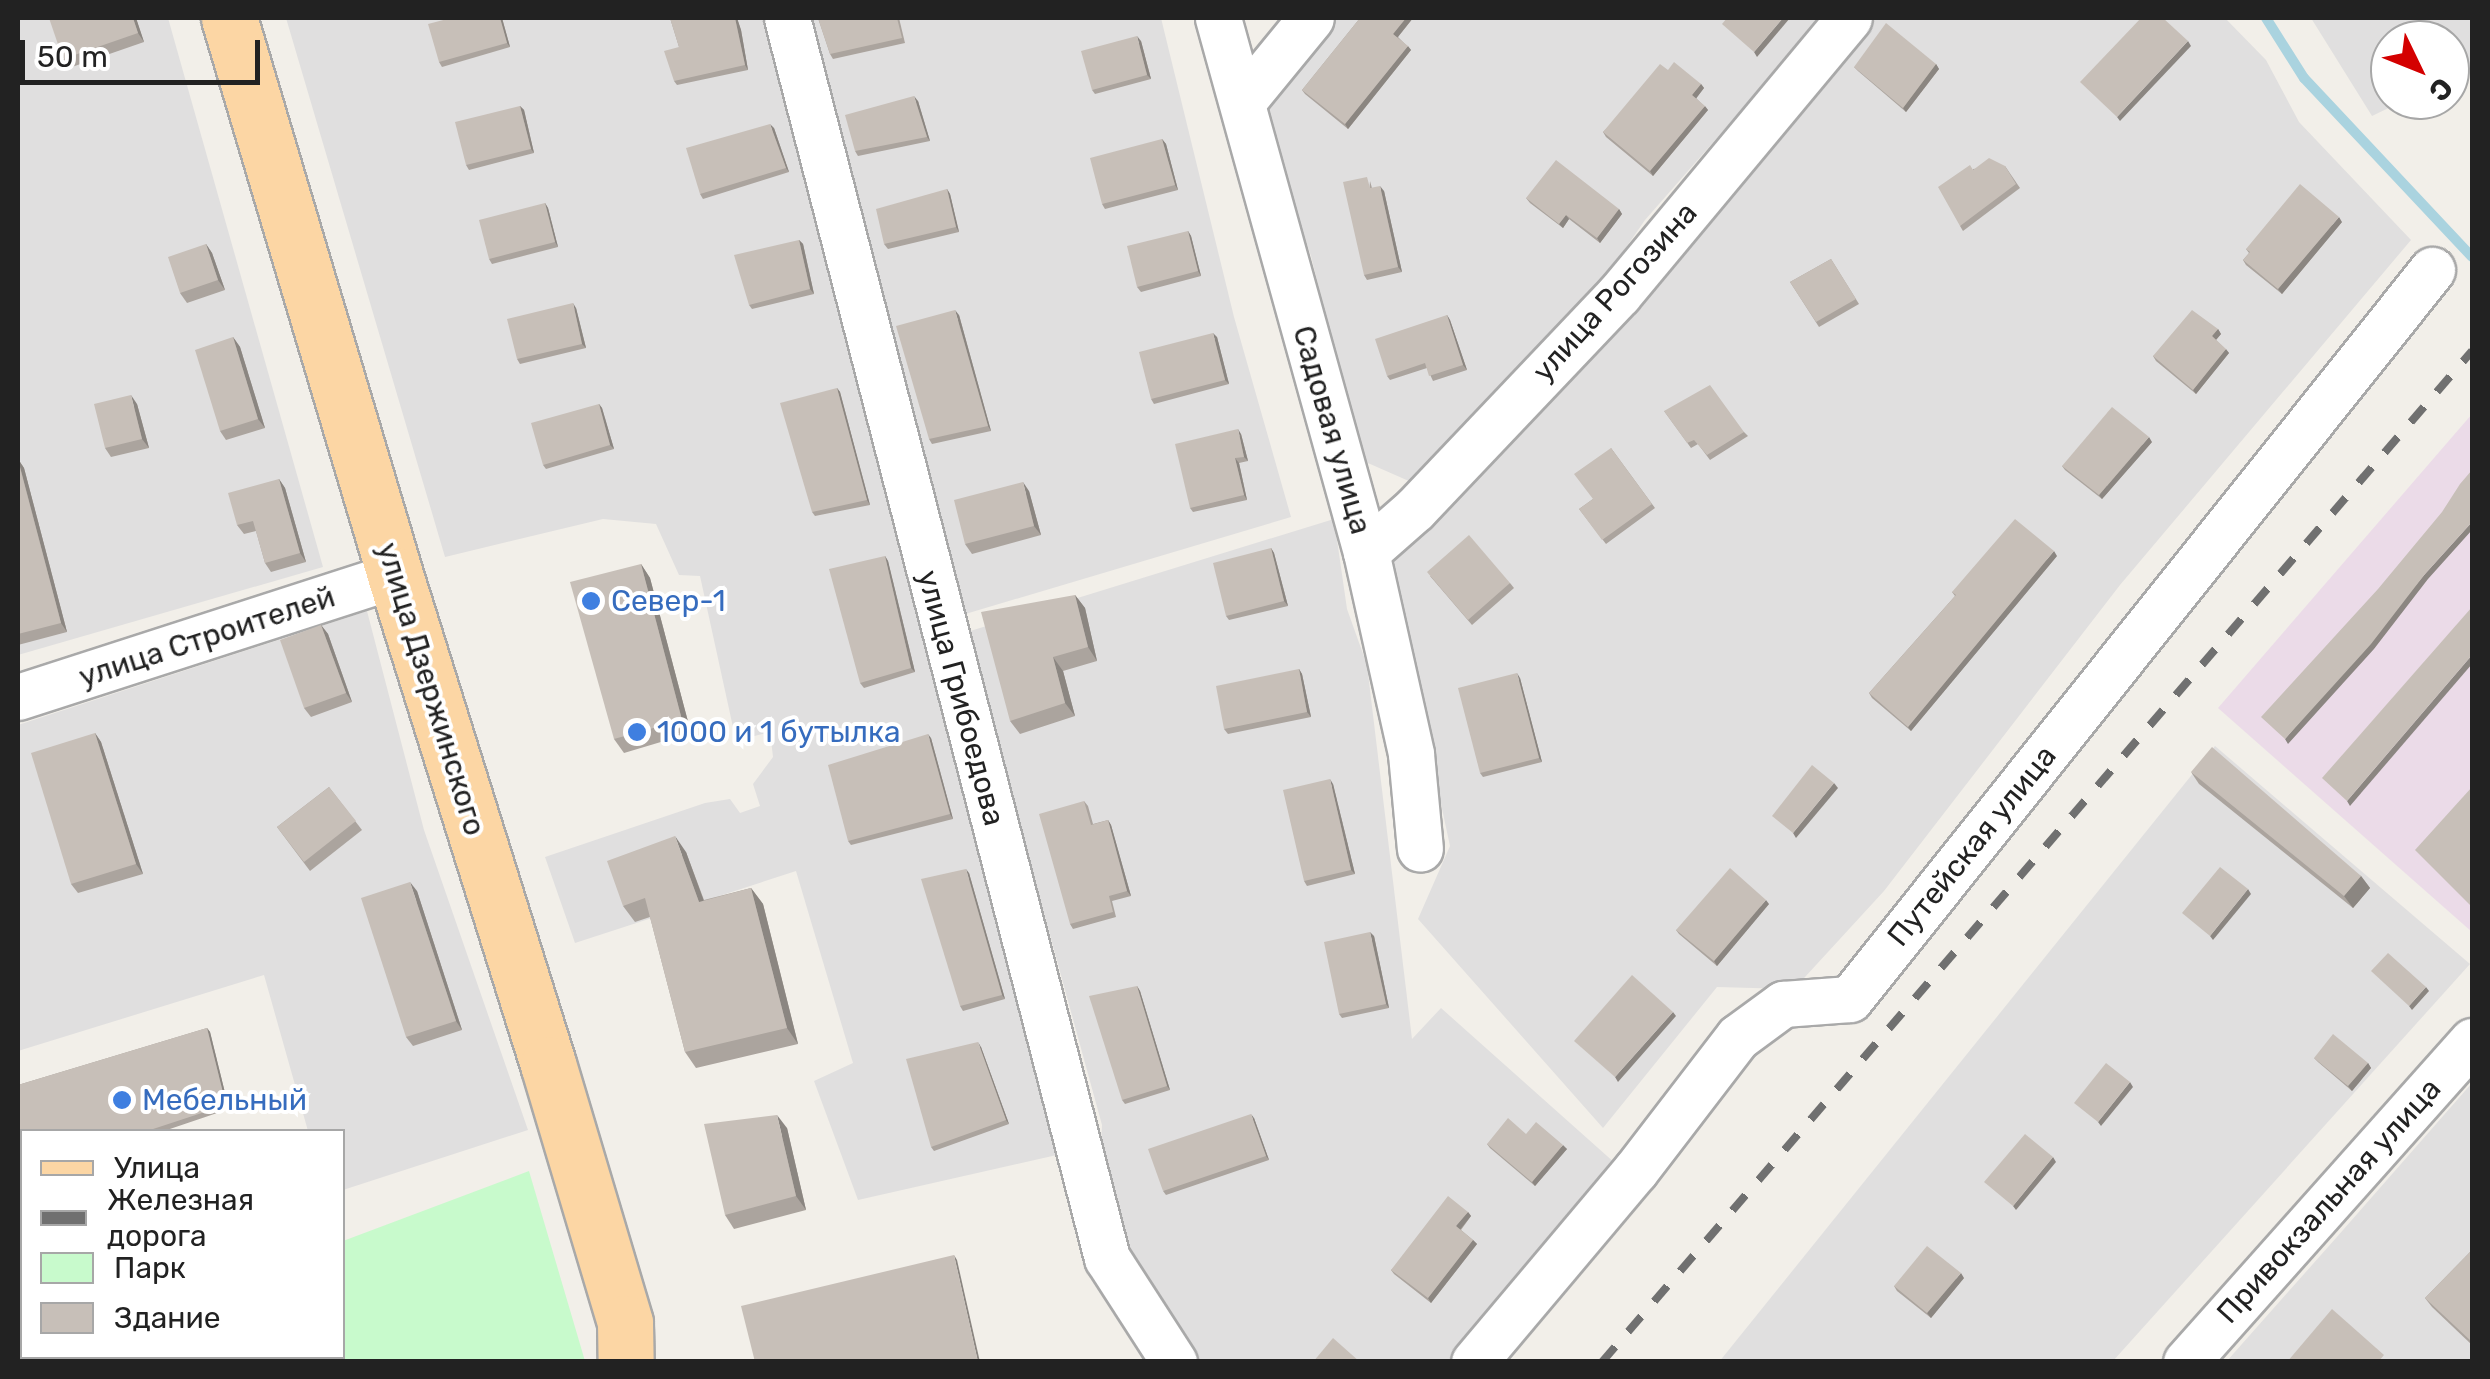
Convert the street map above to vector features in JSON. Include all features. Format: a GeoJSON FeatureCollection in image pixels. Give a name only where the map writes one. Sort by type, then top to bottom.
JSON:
{"type":"FeatureCollection","features":[{"type":"Feature","properties":{"kind":"main road","name":"улица Дзержинского"},"geometry":{"type":"LineString","coordinates":[[229,18],[625,1323],[626,1362]]}},
{"type":"Feature","properties":{"kind":"street","name":"улица Грибоедова"},"geometry":{"type":"LineString","coordinates":[[786,18],[1107,1258],[1174,1362]]}},
{"type":"Feature","properties":{"kind":"street","name":"Садовая улица"},"geometry":{"type":"LineString","coordinates":[[1218,18],[1366,552],[1410,754],[1420,849]]}},
{"type":"Feature","properties":{"kind":"street"},"geometry":{"type":"LineString","coordinates":[[1243,101],[1311,18]]}},
{"type":"Feature","properties":{"kind":"street","name":"улица Рогозина"},"geometry":{"type":"LineString","coordinates":[[1366,552],[1415,509],[1619,294],[1849,18]]}},
{"type":"Feature","properties":{"kind":"street","name":"Путейская улица"},"geometry":{"type":"LineString","coordinates":[[1474,1362],[1635,1171],[1738,1037],[1783,1004],[1850,999],[2432,270]]}},
{"type":"Feature","properties":{"kind":"street","name":"улица Строителей"},"geometry":{"type":"LineString","coordinates":[[18,697],[395,575]]}},
{"type":"Feature","properties":{"kind":"street","name":"Привокзальная улица"},"geometry":{"type":"LineString","coordinates":[[2186,1362],[2472,1041]]}},
{"type":"Feature","properties":{"kind":"shaded area"},"geometry":{"type":"Polygon","coordinates":[[[18,18],[168,18],[323,567],[18,655],[18,18]]]}},
{"type":"Feature","properties":{"kind":"shaded area"},"geometry":{"type":"Polygon","coordinates":[[[286,18],[772,18],[1070,1152],[858,1200],[814,1081],[853,1063],[796,871],[575,943],[545,857],[705,803],[730,799],[740,813],[760,806],[753,784],[773,757],[770,732],[736,741],[700,576],[679,575],[656,524],[603,519],[445,557],[286,18]]]}},
{"type":"Feature","properties":{"kind":"shaded area"},"geometry":{"type":"Polygon","coordinates":[[[812,18],[1161,18],[1234,317],[1291,517],[962,615],[812,18]]]}},
{"type":"Feature","properties":{"kind":"shaded area"},"geometry":{"type":"Polygon","coordinates":[[[1338,18],[1822,18],[1645,220],[1607,275],[1418,485],[1361,460],[1311,256],[1261,114],[1338,18]]]}},
{"type":"Feature","properties":{"kind":"shaded area"},"geometry":{"type":"Polygon","coordinates":[[[1866,18],[2225,18],[2266,60],[2299,122],[2411,240],[2120,585],[1884,891],[1794,989],[1717,987],[1603,1128],[1418,919],[1450,846],[1389,561],[1559,390],[1784,135],[1866,18]]]}},
{"type":"Feature","properties":{"kind":"shaded area"},"geometry":{"type":"Polygon","coordinates":[[[2311,18],[2472,18],[2470,69],[2470,20],[2370,20],[2370,113],[2311,18]]]}},
{"type":"Feature","properties":{"kind":"shaded area"},"geometry":{"type":"Polygon","coordinates":[[[2472,414],[2472,932],[2218,708],[2472,414]]]}},
{"type":"Feature","properties":{"kind":"shaded area"},"geometry":{"type":"Polygon","coordinates":[[[1334,519],[1347,609],[1367,665],[1412,1039],[1441,1008],[1616,1164],[1449,1361],[1197,1361],[1153,1315],[1131,1278],[1100,1171],[1102,1125],[967,632],[1334,519]]]}},
{"type":"Feature","properties":{"kind":"shaded area"},"geometry":{"type":"Polygon","coordinates":[[[367,611],[424,830],[528,1130],[345,1189],[345,1129],[307,1129],[264,975],[18,1051],[18,725],[367,611]]]}},
{"type":"Feature","properties":{"kind":"shaded area"},"geometry":{"type":"Polygon","coordinates":[[[2215,746],[2470,964],[2113,1361],[1719,1362],[2215,746]]]}},
{"type":"Feature","properties":{"kind":"shaded area"},"geometry":{"type":"Polygon","coordinates":[[[2472,1083],[2472,1361],[2226,1362],[2336,1238],[2472,1083]]]}},
{"type":"Feature","properties":{"kind":"green space"},"geometry":{"type":"Polygon","coordinates":[[[529,1171],[585,1361],[26,1361],[345,1359],[345,1240],[529,1171]]]}},
{"type":"Feature","properties":{"kind":"building"},"geometry":{"type":"Polygon","coordinates":[[[49,18],[133,18],[138,33],[63,59],[49,18]]]}},
{"type":"Feature","properties":{"kind":"building"},"geometry":{"type":"Polygon","coordinates":[[[451,18],[500,18],[507,43],[439,62],[428,24],[451,18]]]}},
{"type":"Feature","properties":{"kind":"building"},"geometry":{"type":"Polygon","coordinates":[[[670,18],[735,18],[745,65],[674,81],[664,51],[679,47],[670,18]]]}},
{"type":"Feature","properties":{"kind":"building"},"geometry":{"type":"Polygon","coordinates":[[[818,18],[897,18],[902,38],[830,54],[818,18]]]}},
{"type":"Feature","properties":{"kind":"building"},"geometry":{"type":"Polygon","coordinates":[[[1360,18],[1406,18],[1393,34],[1408,46],[1345,124],[1302,90],[1360,18]]]}},
{"type":"Feature","properties":{"kind":"building"},"geometry":{"type":"Polygon","coordinates":[[[1727,18],[1783,18],[1754,52],[1722,24],[1727,18]]]}},
{"type":"Feature","properties":{"kind":"building"},"geometry":{"type":"Polygon","coordinates":[[[2141,18],[2163,18],[2188,41],[2117,117],[2080,82],[2141,18]]]}},
{"type":"Feature","properties":{"kind":"building"},"geometry":{"type":"Polygon","coordinates":[[[1886,23],[1936,64],[1903,108],[1854,67],[1886,23]]]}},
{"type":"Feature","properties":{"kind":"building"},"geometry":{"type":"Polygon","coordinates":[[[1137,36],[1147,75],[1092,90],[1081,51],[1137,36]]]}},
{"type":"Feature","properties":{"kind":"building"},"geometry":{"type":"Polygon","coordinates":[[[1674,62],[1701,84],[1692,95],[1705,106],[1650,171],[1603,132],[1660,64],[1668,70],[1674,62]]]}},
{"type":"Feature","properties":{"kind":"building"},"geometry":{"type":"Polygon","coordinates":[[[914,96],[927,137],[855,151],[845,115],[914,96]]]}},
{"type":"Feature","properties":{"kind":"building"},"geometry":{"type":"Polygon","coordinates":[[[520,106],[531,149],[466,165],[455,122],[520,106]]]}},
{"type":"Feature","properties":{"kind":"building"},"geometry":{"type":"Polygon","coordinates":[[[770,124],[786,168],[700,194],[686,148],[770,124]]]}},
{"type":"Feature","properties":{"kind":"building"},"geometry":{"type":"Polygon","coordinates":[[[1162,139],[1175,185],[1102,204],[1090,158],[1162,139]]]}},
{"type":"Feature","properties":{"kind":"building"},"geometry":{"type":"Polygon","coordinates":[[[1989,158],[2005,166],[2016,184],[1960,226],[1938,187],[1970,165],[1973,170],[1989,158]]]}},
{"type":"Feature","properties":{"kind":"building"},"geometry":{"type":"Polygon","coordinates":[[[1556,160],[1619,209],[1597,238],[1566,215],[1559,224],[1526,198],[1556,160]]]}},
{"type":"Feature","properties":{"kind":"building"},"geometry":{"type":"Polygon","coordinates":[[[1367,177],[1370,188],[1380,186],[1398,267],[1364,275],[1343,182],[1367,177]]]}},
{"type":"Feature","properties":{"kind":"building"},"geometry":{"type":"Polygon","coordinates":[[[2300,184],[2339,217],[2278,289],[2243,260],[2250,252],[2246,249],[2300,184]]]}},
{"type":"Feature","properties":{"kind":"building"},"geometry":{"type":"Polygon","coordinates":[[[947,189],[956,227],[884,244],[876,209],[947,189]]]}},
{"type":"Feature","properties":{"kind":"building"},"geometry":{"type":"Polygon","coordinates":[[[545,203],[555,242],[489,259],[479,220],[545,203]]]}},
{"type":"Feature","properties":{"kind":"building"},"geometry":{"type":"Polygon","coordinates":[[[1188,231],[1198,271],[1137,287],[1127,246],[1188,231]]]}},
{"type":"Feature","properties":{"kind":"building"},"geometry":{"type":"Polygon","coordinates":[[[799,240],[810,289],[749,305],[734,255],[799,240]]]}},
{"type":"Feature","properties":{"kind":"building"},"geometry":{"type":"Polygon","coordinates":[[[206,244],[218,280],[180,293],[168,257],[206,244]]]}},
{"type":"Feature","properties":{"kind":"building"},"geometry":{"type":"Polygon","coordinates":[[[1831,259],[1856,299],[1816,322],[1790,282],[1831,259]]]}},
{"type":"Feature","properties":{"kind":"building"},"geometry":{"type":"Polygon","coordinates":[[[573,303],[582,344],[517,359],[507,319],[573,303]]]}},
{"type":"Feature","properties":{"kind":"building"},"geometry":{"type":"Polygon","coordinates":[[[955,310],[988,426],[929,439],[896,326],[955,310]]]}},
{"type":"Feature","properties":{"kind":"building"},"geometry":{"type":"Polygon","coordinates":[[[2192,310],[2218,329],[2212,336],[2226,349],[2193,390],[2153,356],[2192,310]]]}},
{"type":"Feature","properties":{"kind":"building"},"geometry":{"type":"Polygon","coordinates":[[[1447,315],[1463,365],[1429,376],[1425,363],[1387,376],[1375,339],[1447,315]]]}},
{"type":"Feature","properties":{"kind":"building"},"geometry":{"type":"Polygon","coordinates":[[[1213,333],[1225,380],[1151,399],[1139,352],[1213,333]]]}},
{"type":"Feature","properties":{"kind":"building"},"geometry":{"type":"Polygon","coordinates":[[[233,337],[258,419],[220,431],[195,350],[233,337]]]}},
{"type":"Feature","properties":{"kind":"building"},"geometry":{"type":"Polygon","coordinates":[[[1710,385],[1744,432],[1707,455],[1694,440],[1687,443],[1664,411],[1710,385]]]}},
{"type":"Feature","properties":{"kind":"building"},"geometry":{"type":"Polygon","coordinates":[[[837,388],[867,500],[812,512],[780,403],[837,388]]]}},
{"type":"Feature","properties":{"kind":"building"},"geometry":{"type":"Polygon","coordinates":[[[131,395],[142,439],[105,448],[94,404],[131,395]]]}},
{"type":"Feature","properties":{"kind":"building"},"geometry":{"type":"Polygon","coordinates":[[[599,404],[610,445],[543,465],[531,423],[599,404]]]}},
{"type":"Feature","properties":{"kind":"building"},"geometry":{"type":"Polygon","coordinates":[[[2112,407],[2149,437],[2099,495],[2062,466],[2112,407]]]}},
{"type":"Feature","properties":{"kind":"building"},"geometry":{"type":"Polygon","coordinates":[[[1238,429],[1244,457],[1235,458],[1244,495],[1190,508],[1175,444],[1238,429]]]}},
{"type":"Feature","properties":{"kind":"building"},"geometry":{"type":"Polygon","coordinates":[[[1611,448],[1652,504],[1602,540],[1579,509],[1593,499],[1574,474],[1611,448]]]}},
{"type":"Feature","properties":{"kind":"building"},"geometry":{"type":"Polygon","coordinates":[[[18,460],[61,623],[18,634],[18,460]]]}},
{"type":"Feature","properties":{"kind":"building"},"geometry":{"type":"Polygon","coordinates":[[[2472,470],[2472,522],[2425,574],[2371,644],[2285,739],[2261,717],[2378,589],[2472,470]]]}},
{"type":"Feature","properties":{"kind":"building"},"geometry":{"type":"Polygon","coordinates":[[[279,479],[300,553],[265,563],[253,521],[237,525],[228,493],[279,479]]]}},
{"type":"Feature","properties":{"kind":"building"},"geometry":{"type":"Polygon","coordinates":[[[1023,482],[1034,526],[965,544],[954,500],[1023,482]]]}},
{"type":"Feature","properties":{"kind":"building"},"geometry":{"type":"Polygon","coordinates":[[[2015,519],[2054,551],[1908,727],[1869,693],[1956,595],[1952,592],[2015,519]]]}},
{"type":"Feature","properties":{"kind":"building"},"geometry":{"type":"Polygon","coordinates":[[[1469,535],[1510,583],[1468,620],[1427,572],[1469,535]]]}},
{"type":"Feature","properties":{"kind":"building"},"geometry":{"type":"Polygon","coordinates":[[[1271,548],[1284,601],[1226,616],[1213,563],[1271,548]]]}},
{"type":"Feature","properties":{"kind":"building"},"geometry":{"type":"Polygon","coordinates":[[[885,556],[911,668],[860,683],[829,569],[885,556]]]}},
{"type":"Feature","properties":{"kind":"building"},"geometry":{"type":"Polygon","coordinates":[[[641,564],[682,720],[614,739],[570,582],[641,564]]]}},
{"type":"Feature","properties":{"kind":"building"},"geometry":{"type":"Polygon","coordinates":[[[1075,595],[1088,647],[1053,657],[1065,703],[1010,721],[981,612],[1075,595]]]}},
{"type":"Feature","properties":{"kind":"building"},"geometry":{"type":"Polygon","coordinates":[[[2472,607],[2472,655],[2347,801],[2322,778],[2472,607]]]}},
{"type":"Feature","properties":{"kind":"building"},"geometry":{"type":"Polygon","coordinates":[[[321,625],[346,693],[304,708],[280,640],[321,625]]]}},
{"type":"Feature","properties":{"kind":"building"},"geometry":{"type":"Polygon","coordinates":[[[1299,669],[1307,712],[1224,729],[1216,686],[1299,669]]]}},
{"type":"Feature","properties":{"kind":"building"},"geometry":{"type":"Polygon","coordinates":[[[1517,673],[1539,758],[1480,773],[1458,688],[1517,673]]]}},
{"type":"Feature","properties":{"kind":"building"},"geometry":{"type":"Polygon","coordinates":[[[95,733],[136,864],[71,884],[31,753],[95,733]]]}},
{"type":"Feature","properties":{"kind":"building"},"geometry":{"type":"Polygon","coordinates":[[[928,734],[950,814],[848,841],[828,765],[928,734]]]}},
{"type":"Feature","properties":{"kind":"building"},"geometry":{"type":"Polygon","coordinates":[[[2212,747],[2361,876],[2344,896],[2191,772],[2212,747]]]}},
{"type":"Feature","properties":{"kind":"building"},"geometry":{"type":"Polygon","coordinates":[[[1812,765],[1834,783],[1793,833],[1772,816],[1812,765]]]}},
{"type":"Feature","properties":{"kind":"building"},"geometry":{"type":"Polygon","coordinates":[[[1330,779],[1351,870],[1304,881],[1283,790],[1330,779]]]}},
{"type":"Feature","properties":{"kind":"building"},"geometry":{"type":"Polygon","coordinates":[[[329,787],[356,821],[304,862],[277,827],[329,787]]]}},
{"type":"Feature","properties":{"kind":"building"},"geometry":{"type":"Polygon","coordinates":[[[2472,787],[2472,907],[2415,850],[2472,787]]]}},
{"type":"Feature","properties":{"kind":"building"},"geometry":{"type":"Polygon","coordinates":[[[1084,801],[1091,825],[1108,820],[1127,891],[1109,896],[1113,912],[1070,924],[1039,814],[1084,801]]]}},
{"type":"Feature","properties":{"kind":"building"},"geometry":{"type":"Polygon","coordinates":[[[675,836],[699,902],[751,888],[787,1028],[685,1052],[645,898],[623,906],[607,861],[675,836]]]}},
{"type":"Feature","properties":{"kind":"building"},"geometry":{"type":"Polygon","coordinates":[[[2220,867],[2248,889],[2210,936],[2182,913],[2220,867]]]}},
{"type":"Feature","properties":{"kind":"building"},"geometry":{"type":"Polygon","coordinates":[[[1730,868],[1766,900],[1714,961],[1676,930],[1730,868]]]}},
{"type":"Feature","properties":{"kind":"building"},"geometry":{"type":"Polygon","coordinates":[[[966,869],[1002,995],[960,1006],[921,879],[966,869]]]}},
{"type":"Feature","properties":{"kind":"building"},"geometry":{"type":"Polygon","coordinates":[[[410,882],[456,1021],[406,1037],[361,898],[410,882]]]}},
{"type":"Feature","properties":{"kind":"building"},"geometry":{"type":"Polygon","coordinates":[[[1370,932],[1386,1004],[1339,1014],[1324,942],[1370,932]]]}},
{"type":"Feature","properties":{"kind":"building"},"geometry":{"type":"Polygon","coordinates":[[[2388,953],[2426,987],[2409,1006],[2371,971],[2388,953]]]}},
{"type":"Feature","properties":{"kind":"building"},"geometry":{"type":"Polygon","coordinates":[[[1632,975],[1673,1012],[1615,1077],[1574,1041],[1632,975]]]}},
{"type":"Feature","properties":{"kind":"building"},"geometry":{"type":"Polygon","coordinates":[[[1137,986],[1167,1086],[1122,1100],[1089,996],[1137,986]]]}},
{"type":"Feature","properties":{"kind":"building","name":"Мебельный"},"geometry":{"type":"Polygon","coordinates":[[[207,1028],[226,1105],[153,1129],[20,1129],[18,1173],[18,1085],[207,1028]]]}},
{"type":"Feature","properties":{"kind":"building"},"geometry":{"type":"Polygon","coordinates":[[[2333,1034],[2368,1063],[2348,1086],[2314,1058],[2333,1034]]]}},
{"type":"Feature","properties":{"kind":"building"},"geometry":{"type":"Polygon","coordinates":[[[978,1042],[1006,1120],[931,1147],[906,1059],[978,1042]]]}},
{"type":"Feature","properties":{"kind":"building"},"geometry":{"type":"Polygon","coordinates":[[[2106,1063],[2130,1082],[2098,1122],[2074,1103],[2106,1063]]]}},
{"type":"Feature","properties":{"kind":"building"},"geometry":{"type":"Polygon","coordinates":[[[1251,1114],[1266,1156],[1163,1191],[1148,1149],[1251,1114]]]}},
{"type":"Feature","properties":{"kind":"building"},"geometry":{"type":"Polygon","coordinates":[[[777,1115],[796,1196],[725,1215],[704,1124],[777,1115]]]}},
{"type":"Feature","properties":{"kind":"building"},"geometry":{"type":"Polygon","coordinates":[[[1508,1118],[1526,1134],[1536,1122],[1563,1145],[1532,1182],[1487,1144],[1508,1118]]]}},
{"type":"Feature","properties":{"kind":"building"},"geometry":{"type":"Polygon","coordinates":[[[2025,1134],[2053,1157],[2013,1206],[1984,1182],[2025,1134]]]}},
{"type":"Feature","properties":{"kind":"building"},"geometry":{"type":"Polygon","coordinates":[[[1448,1196],[1468,1212],[1456,1226],[1473,1240],[1428,1298],[1391,1270],[1448,1196]]]}},
{"type":"Feature","properties":{"kind":"building"},"geometry":{"type":"Polygon","coordinates":[[[1927,1246],[1961,1273],[1927,1313],[1894,1286],[1927,1246]]]}},
{"type":"Feature","properties":{"kind":"building"},"geometry":{"type":"Polygon","coordinates":[[[2472,1250],[2472,1342],[2425,1298],[2472,1250]]]}},
{"type":"Feature","properties":{"kind":"building"},"geometry":{"type":"Polygon","coordinates":[[[954,1255],[978,1362],[755,1362],[741,1306],[954,1255]]]}},
{"type":"Feature","properties":{"kind":"building"},"geometry":{"type":"Polygon","coordinates":[[[2332,1309],[2384,1355],[2378,1362],[2287,1362],[2332,1309]]]}},
{"type":"Feature","properties":{"kind":"building"},"geometry":{"type":"Polygon","coordinates":[[[1333,1338],[1360,1362],[1313,1362],[1333,1338]]]}},
{"type":"Feature","properties":{"kind":"waterway"},"geometry":{"type":"LineString","coordinates":[[2266,18],[2304,78],[2472,257]]}},
{"type":"Feature","properties":{"kind":"railway"},"geometry":{"type":"LineString","coordinates":[[1602,1362],[2472,351]]}},
{"type":"Feature","properties":{"kind":"place","name":"Север-1"},"geometry":{"type":"Point","coordinates":[591,601]}},
{"type":"Feature","properties":{"kind":"place","name":"1000 и 1 бутылка"},"geometry":{"type":"Point","coordinates":[637,732]}},
{"type":"Feature","properties":{"kind":"place","name":"Мебельный"},"geometry":{"type":"Point","coordinates":[122,1100]}}]}
